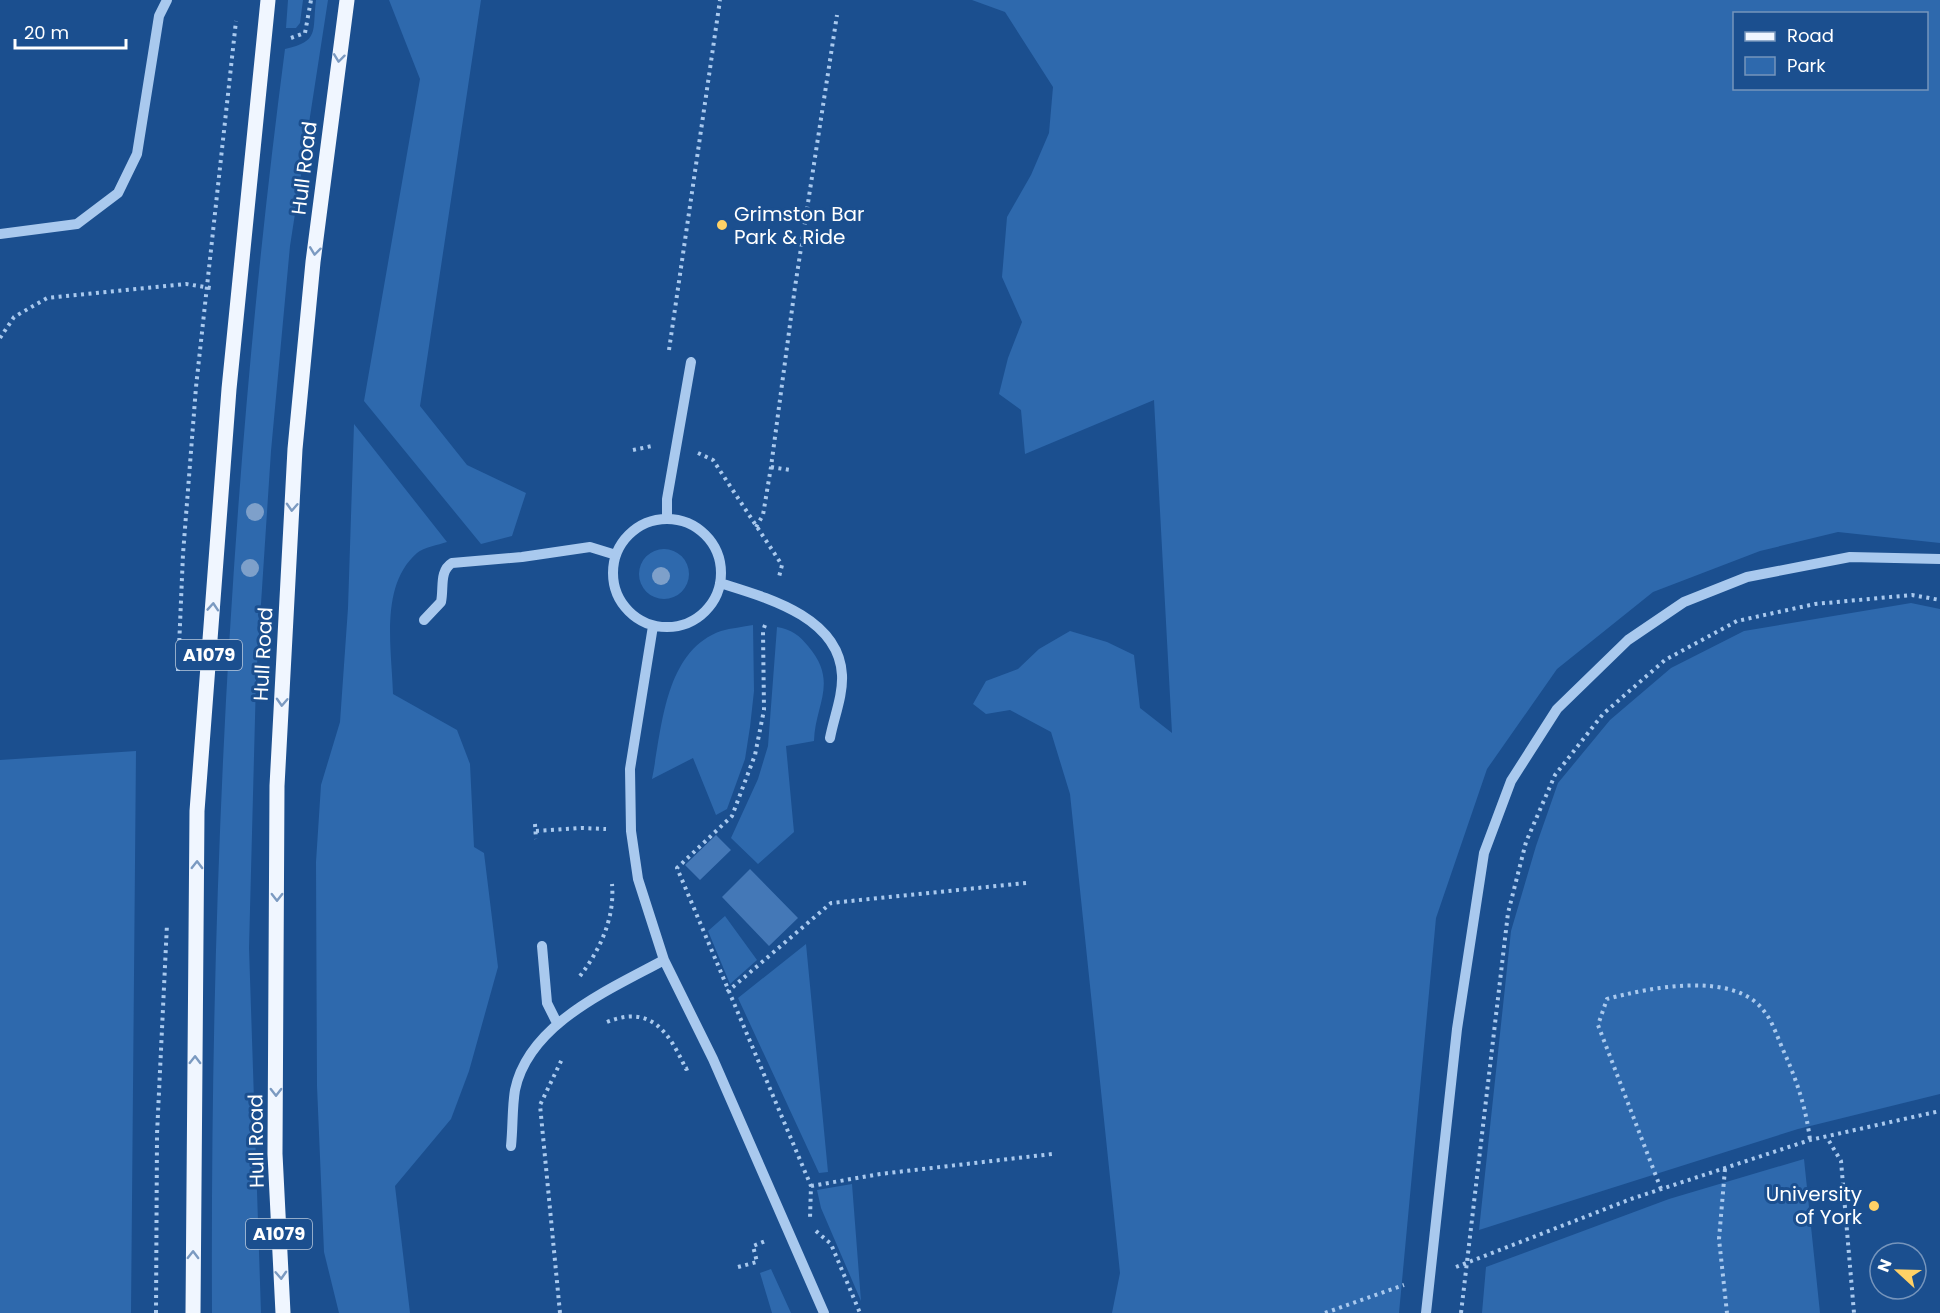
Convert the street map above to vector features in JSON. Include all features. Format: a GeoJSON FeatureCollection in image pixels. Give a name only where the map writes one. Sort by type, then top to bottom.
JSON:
{"type":"FeatureCollection","features":[{"type":"Feature","properties":{"kind":"main road","name":"A1079"},"geometry":{"type":"LineString","coordinates":[[192,1313],[197,811],[239,290],[268,0]]}},
{"type":"Feature","properties":{"kind":"main road","name":"Hull Road"},"geometry":{"type":"LineString","coordinates":[[283,1313],[275,1154],[277,786],[295,449],[313,262],[347,0]]}},
{"type":"Feature","properties":{"kind":"street"},"geometry":{"type":"LineString","coordinates":[[0,234],[77,224],[118,193],[137,154],[159,16],[167,0]]}},
{"type":"Feature","properties":{"kind":"street"},"geometry":{"type":"LineString","coordinates":[[667,519],[668,499],[692,362]]}},
{"type":"Feature","properties":{"kind":"street"},"geometry":{"type":"LineString","coordinates":[[667,519],[686,522],[702,532],[714,546],[720,564],[720,583],[714,600],[703,613],[688,623],[671,627],[653,626],[627,611],[619,599],[612,569],[616,555],[624,540],[636,529],[651,521],[667,519]]}},
{"type":"Feature","properties":{"kind":"street"},"geometry":{"type":"LineString","coordinates":[[424,620],[441,602],[445,567],[452,563],[522,557],[590,547],[616,555]]}},
{"type":"Feature","properties":{"kind":"street"},"geometry":{"type":"LineString","coordinates":[[1426,1313],[1457,1029],[1484,853],[1511,781],[1557,709],[1628,640],[1684,602],[1737,582],[1850,557],[1940,559]]}},
{"type":"Feature","properties":{"kind":"street"},"geometry":{"type":"LineString","coordinates":[[720,583],[774,601],[814,626],[834,650],[842,672],[842,693],[834,714],[830,738]]}},
{"type":"Feature","properties":{"kind":"street"},"geometry":{"type":"LineString","coordinates":[[653,626],[630,768],[631,831],[638,879],[664,960],[713,1059],[824,1313]]}},
{"type":"Feature","properties":{"kind":"street"},"geometry":{"type":"LineString","coordinates":[[542,946],[548,1003],[557,1023]]}},
{"type":"Feature","properties":{"kind":"street"},"geometry":{"type":"LineString","coordinates":[[511,1146],[516,1089],[529,1058],[557,1023],[585,1004],[664,960]]}},
{"type":"Feature","properties":{"kind":"path"},"geometry":{"type":"LineString","coordinates":[[668,359],[720,0]]}},
{"type":"Feature","properties":{"kind":"path"},"geometry":{"type":"LineString","coordinates":[[756,528],[762,515],[771,467],[796,276],[837,15]]}},
{"type":"Feature","properties":{"kind":"path"},"geometry":{"type":"LineString","coordinates":[[0,338],[14,317],[47,298],[186,284],[239,290]]}},
{"type":"Feature","properties":{"kind":"path"},"geometry":{"type":"LineString","coordinates":[[653,446],[655,435]]}},
{"type":"Feature","properties":{"kind":"path"},"geometry":{"type":"LineString","coordinates":[[633,450],[653,446],[677,449],[695,452],[712,460],[782,564],[774,601],[763,631],[764,710],[755,755],[732,816],[677,868],[727,992],[811,1186],[810,1226],[831,1244],[860,1313]]}},
{"type":"Feature","properties":{"kind":"path"},"geometry":{"type":"LineString","coordinates":[[771,467],[789,470]]}},
{"type":"Feature","properties":{"kind":"path"},"geometry":{"type":"LineString","coordinates":[[1461,1313],[1508,913],[1526,842],[1555,775],[1603,714],[1656,668],[1737,621],[1815,604],[1912,595],[1940,600]]}},
{"type":"Feature","properties":{"kind":"path"},"geometry":{"type":"LineString","coordinates":[[535,824],[536,839]]}},
{"type":"Feature","properties":{"kind":"path"},"geometry":{"type":"LineString","coordinates":[[536,831],[607,829],[608,839]]}},
{"type":"Feature","properties":{"kind":"path"},"geometry":{"type":"LineString","coordinates":[[611,880],[610,917],[603,940],[573,985],[596,1027],[624,1015],[642,1017],[662,1028],[674,1044],[686,1069],[713,1059]]}},
{"type":"Feature","properties":{"kind":"path"},"geometry":{"type":"LineString","coordinates":[[727,992],[831,903],[1026,883]]}},
{"type":"Feature","properties":{"kind":"path"},"geometry":{"type":"LineString","coordinates":[[1661,1189],[1598,1025],[1607,999],[1636,991],[1700,984],[1741,993],[1764,1010],[1769,1020],[1797,1083],[1810,1140]]}},
{"type":"Feature","properties":{"kind":"path"},"geometry":{"type":"LineString","coordinates":[[560,1313],[540,1105],[561,1059],[568,1051]]}},
{"type":"Feature","properties":{"kind":"path"},"geometry":{"type":"LineString","coordinates":[[1326,1313],[1467,1264],[1661,1189],[1810,1140],[1940,1111]]}},
{"type":"Feature","properties":{"kind":"path"},"geometry":{"type":"LineString","coordinates":[[1829,1141],[1841,1161],[1854,1313]]}},
{"type":"Feature","properties":{"kind":"path"},"geometry":{"type":"LineString","coordinates":[[811,1186],[880,1174],[1052,1154]]}},
{"type":"Feature","properties":{"kind":"path"},"geometry":{"type":"LineString","coordinates":[[1725,1169],[1719,1239],[1727,1313]]}},
{"type":"Feature","properties":{"kind":"path"},"geometry":{"type":"LineString","coordinates":[[738,1267],[758,1262],[753,1246],[789,1233]]}},
{"type":"Feature","properties":{"kind":"green space"},"geometry":{"type":"Polygon","coordinates":[[[288,0],[303,0],[300,23],[296,28],[286,28],[288,0]]]}},
{"type":"Feature","properties":{"kind":"green space"},"geometry":{"type":"Polygon","coordinates":[[[316,0],[328,0],[290,246],[271,451],[256,680],[249,948],[261,1313],[212,1313],[215,996],[227,680],[237,522],[266,206],[285,49],[304,42],[312,34],[316,0]]]}},
{"type":"Feature","properties":{"kind":"green space"},"geometry":{"type":"Polygon","coordinates":[[[389,0],[481,0],[420,406],[467,465],[526,493],[512,536],[481,544],[364,401],[420,79],[389,0]]]}},
{"type":"Feature","properties":{"kind":"green space"},"geometry":{"type":"Polygon","coordinates":[[[972,0],[1940,0],[1940,543],[1838,532],[1760,551],[1653,592],[1557,669],[1487,769],[1436,918],[1399,1313],[1112,1313],[1120,1273],[1070,794],[1051,732],[1010,710],[986,714],[973,704],[986,681],[1018,669],[1039,649],[1070,631],[1107,642],[1134,655],[1140,708],[1172,733],[1154,400],[1025,454],[1021,410],[999,394],[1008,358],[1022,322],[1002,277],[1007,217],[1031,175],[1049,133],[1053,87],[1005,12],[972,0]]]}},
{"type":"Feature","properties":{"kind":"green space"},"geometry":{"type":"Polygon","coordinates":[[[354,424],[447,542],[417,553],[405,567],[397,583],[390,619],[393,694],[457,730],[470,764],[474,847],[484,853],[498,967],[469,1071],[451,1119],[395,1186],[410,1313],[339,1313],[324,1252],[317,1086],[316,862],[321,785],[340,722],[348,608],[354,424]]]}},
{"type":"Feature","properties":{"kind":"green space"},"geometry":{"type":"Polygon","coordinates":[[[664,549],[673,551],[684,560],[689,574],[687,583],[678,594],[664,599],[655,597],[644,588],[639,574],[641,565],[650,554],[664,549]]]}},
{"type":"Feature","properties":{"kind":"green space"},"geometry":{"type":"Polygon","coordinates":[[[1911,603],[1940,609],[1940,1094],[1798,1129],[1479,1230],[1511,931],[1536,846],[1558,783],[1610,720],[1671,668],[1744,631],[1911,603]]]}},
{"type":"Feature","properties":{"kind":"green space"},"geometry":{"type":"Polygon","coordinates":[[[753,625],[754,691],[745,759],[727,809],[716,815],[693,758],[652,779],[663,716],[677,674],[688,656],[702,641],[721,631],[753,625]]]}},
{"type":"Feature","properties":{"kind":"green space"},"geometry":{"type":"Polygon","coordinates":[[[777,627],[791,631],[808,646],[817,659],[824,682],[814,741],[786,746],[794,832],[758,864],[731,838],[758,779],[768,746],[777,627]]]}},
{"type":"Feature","properties":{"kind":"green space"},"geometry":{"type":"Polygon","coordinates":[[[136,751],[131,1313],[0,1313],[0,760],[136,751]]]}},
{"type":"Feature","properties":{"kind":"green space"},"geometry":{"type":"Polygon","coordinates":[[[725,916],[757,960],[730,984],[708,931],[725,916]]]}},
{"type":"Feature","properties":{"kind":"green space"},"geometry":{"type":"Polygon","coordinates":[[[806,944],[828,1172],[819,1173],[738,998],[806,944]]]}},
{"type":"Feature","properties":{"kind":"green space"},"geometry":{"type":"Polygon","coordinates":[[[1804,1159],[1820,1313],[1482,1313],[1486,1267],[1669,1199],[1804,1159]]]}},
{"type":"Feature","properties":{"kind":"green space"},"geometry":{"type":"Polygon","coordinates":[[[852,1184],[861,1301],[821,1208],[817,1190],[852,1184]]]}},
{"type":"Feature","properties":{"kind":"green space"},"geometry":{"type":"Polygon","coordinates":[[[771,1269],[791,1313],[772,1313],[760,1273],[771,1269]]]}},
{"type":"Feature","properties":{"kind":"building"},"geometry":{"type":"Polygon","coordinates":[[[716,835],[731,850],[700,880],[685,865],[716,835]]]}},
{"type":"Feature","properties":{"kind":"building"},"geometry":{"type":"Polygon","coordinates":[[[750,869],[798,918],[769,946],[722,897],[750,869]]]}},
{"type":"Feature","properties":{"kind":"place","name":"Grimston Bar Park & Ride"},"geometry":{"type":"Point","coordinates":[722,225]}},
{"type":"Feature","properties":{"kind":"place","name":"University of York"},"geometry":{"type":"Point","coordinates":[1874,1206]}}]}
